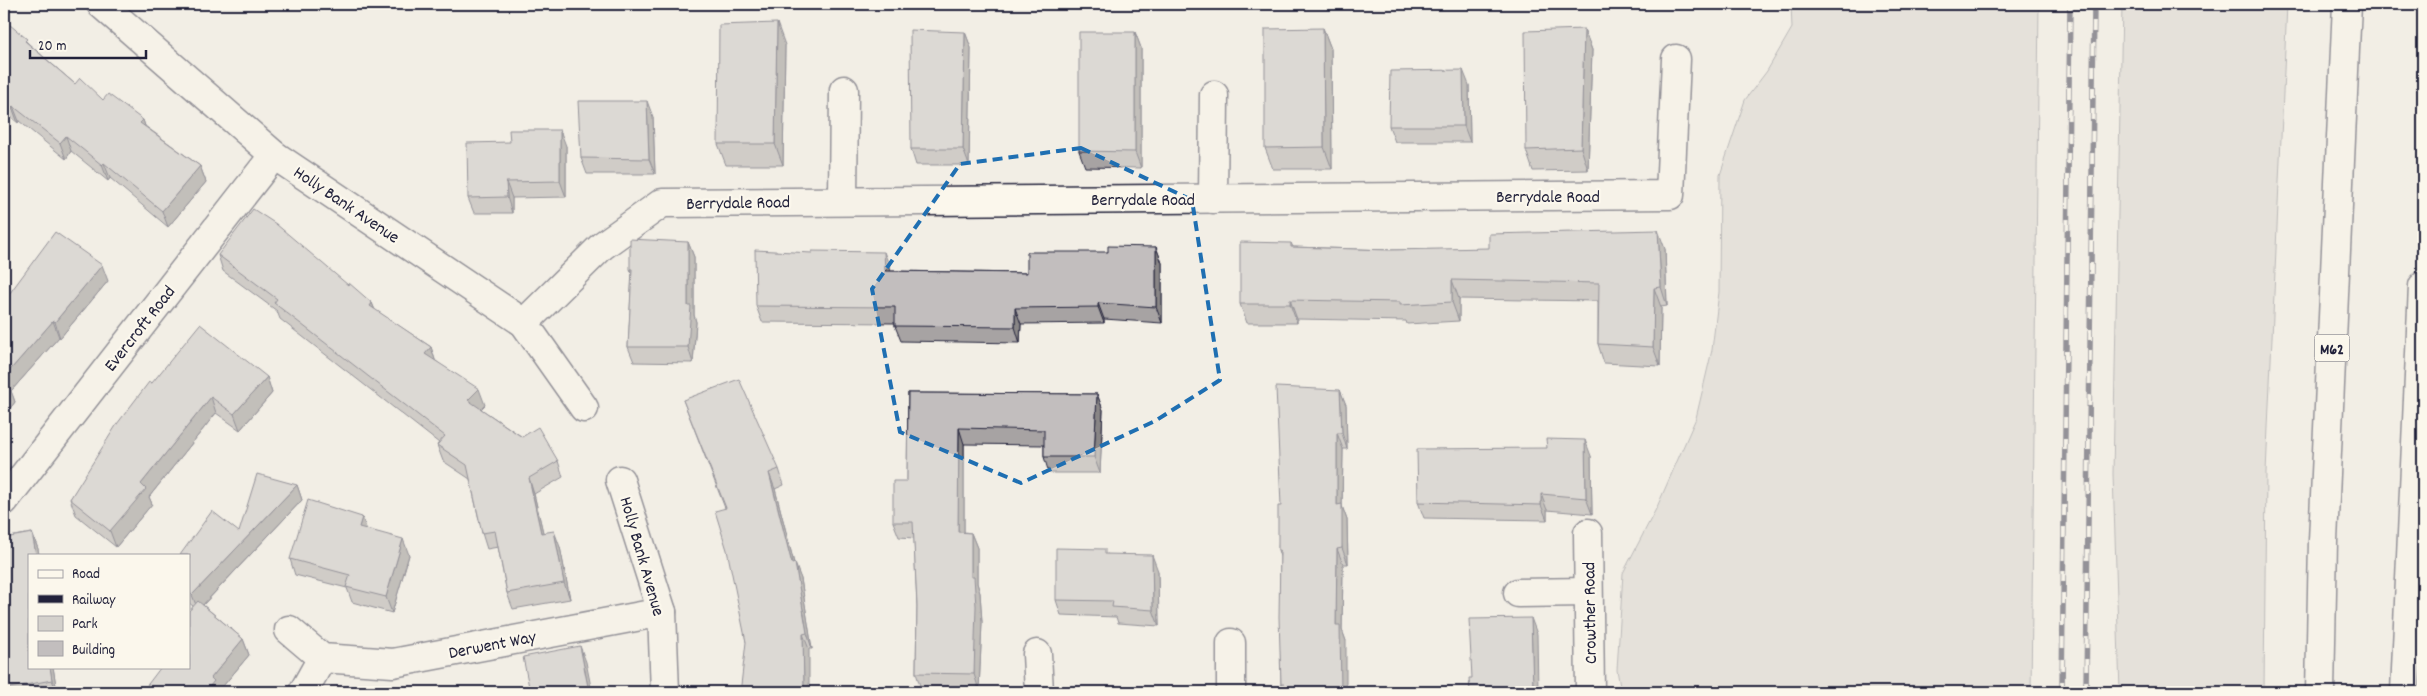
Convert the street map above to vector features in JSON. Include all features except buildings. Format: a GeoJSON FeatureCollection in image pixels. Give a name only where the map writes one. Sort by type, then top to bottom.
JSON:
{"type":"FeatureCollection","features":[{"type":"Feature","properties":{"kind":"main road","name":"Holly Bank Avenue"},"geometry":{"type":"LineString","coordinates":[[101,4],[274,155],[524,323],[584,408]]}},
{"type":"Feature","properties":{"kind":"main road","name":"M62"},"geometry":{"type":"LineString","coordinates":[[2320,692],[2323,541],[2347,4]]}},
{"type":"Feature","properties":{"kind":"main road","name":"Berrydale Road"},"geometry":{"type":"LineString","coordinates":[[524,323],[602,246],[662,203],[1670,195],[1676,59]]}},
{"type":"Feature","properties":{"kind":"main road"},"geometry":{"type":"LineString","coordinates":[[843,201],[844,90]]}},
{"type":"Feature","properties":{"kind":"main road"},"geometry":{"type":"LineString","coordinates":[[1213,199],[1214,95]]}},
{"type":"Feature","properties":{"kind":"main road","name":"Evercroft Road"},"geometry":{"type":"LineString","coordinates":[[4,501],[274,155]]}},
{"type":"Feature","properties":{"kind":"main road"},"geometry":{"type":"LineString","coordinates":[[2405,692],[2423,286]]}},
{"type":"Feature","properties":{"kind":"main road","name":"Holly Bank Avenue"},"geometry":{"type":"LineString","coordinates":[[620,480],[662,612],[665,692]]}},
{"type":"Feature","properties":{"kind":"main road","name":"Crowther Road"},"geometry":{"type":"LineString","coordinates":[[1588,534],[1590,692]]}},
{"type":"Feature","properties":{"kind":"main road"},"geometry":{"type":"LineString","coordinates":[[1518,593],[1588,592]]}},
{"type":"Feature","properties":{"kind":"main road","name":"Derwent Way"},"geometry":{"type":"LineString","coordinates":[[322,658],[394,663],[662,612]]}},
{"type":"Feature","properties":{"kind":"main road"},"geometry":{"type":"LineString","coordinates":[[289,630],[322,658],[302,692]]}},
{"type":"Feature","properties":{"kind":"main road"},"geometry":{"type":"LineString","coordinates":[[1230,692],[1231,643]]}},
{"type":"Feature","properties":{"kind":"main road"},"geometry":{"type":"LineString","coordinates":[[1038,654],[1039,692]]}},
{"type":"Feature","properties":{"kind":"highlighted area"},"geometry":{"type":"Polygon","coordinates":[[[1081,148],[1192,200],[1220,380],[1155,421],[1021,483],[900,432],[872,289],[960,164],[1081,148]]]}},
{"type":"Feature","properties":{"kind":"green space"},"geometry":{"type":"Polygon","coordinates":[[[1791,4],[2039,4],[2031,692],[1621,692],[1617,670],[1623,573],[1657,507],[1696,418],[1712,350],[1719,292],[1720,175],[1745,100],[1767,71],[1792,28],[1791,4]]]}},
{"type":"Feature","properties":{"kind":"green space"},"geometry":{"type":"Polygon","coordinates":[[[2122,4],[2287,4],[2266,472],[2264,692],[2120,692],[2113,474],[2122,4]]]}},
{"type":"Feature","properties":{"kind":"railway"},"geometry":{"type":"LineString","coordinates":[[2062,692],[2070,4]]}},
{"type":"Feature","properties":{"kind":"railway"},"geometry":{"type":"LineString","coordinates":[[2086,692],[2094,4]]}}]}
